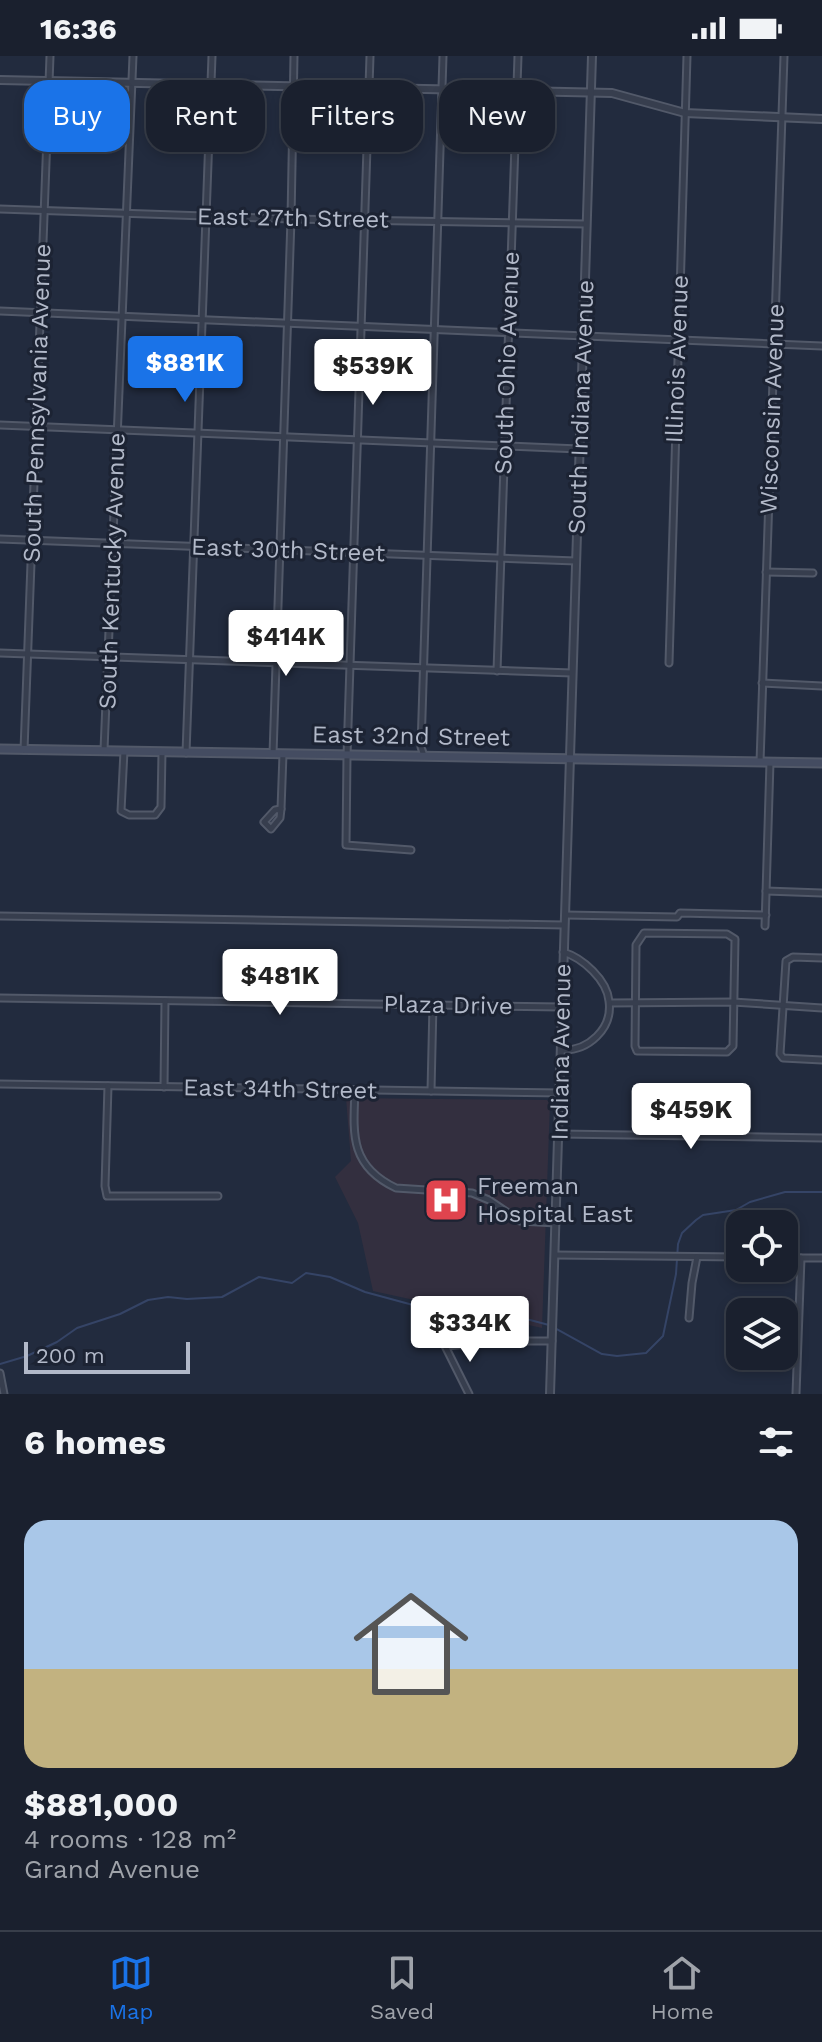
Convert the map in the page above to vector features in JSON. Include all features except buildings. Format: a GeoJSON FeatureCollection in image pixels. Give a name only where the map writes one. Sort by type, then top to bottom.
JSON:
{"type":"FeatureCollection","features":[{"type":"Feature","properties":{"kind":"main road","name":"East 32nd Street"},"geometry":{"type":"LineString","coordinates":[[0,749],[822,763]]}},
{"type":"Feature","properties":{"kind":"street","name":"South Pennsylvania Avenue"},"geometry":{"type":"LineString","coordinates":[[49,80],[50,56]]}},
{"type":"Feature","properties":{"kind":"street","name":"South Kentucky Avenue"},"geometry":{"type":"LineString","coordinates":[[104,751],[133,56]]}},
{"type":"Feature","properties":{"kind":"street"},"geometry":{"type":"LineString","coordinates":[[211,80],[212,56]]}},
{"type":"Feature","properties":{"kind":"street"},"geometry":{"type":"LineString","coordinates":[[293,80],[294,56]]}},
{"type":"Feature","properties":{"kind":"street"},"geometry":{"type":"LineString","coordinates":[[369,80],[370,56]]}},
{"type":"Feature","properties":{"kind":"street"},"geometry":{"type":"LineString","coordinates":[[442,80],[443,56]]}},
{"type":"Feature","properties":{"kind":"street","name":"South Ohio Avenue"},"geometry":{"type":"LineString","coordinates":[[517,80],[518,56]]}},
{"type":"Feature","properties":{"kind":"street","name":"South Indiana Avenue"},"geometry":{"type":"LineString","coordinates":[[570,759],[592,56]]}},
{"type":"Feature","properties":{"kind":"street","name":"Illinois Avenue"},"geometry":{"type":"LineString","coordinates":[[669,663],[687,56]]}},
{"type":"Feature","properties":{"kind":"street","name":"Wisconsin Avenue"},"geometry":{"type":"LineString","coordinates":[[760,762],[784,56]]}},
{"type":"Feature","properties":{"kind":"street"},"geometry":{"type":"LineString","coordinates":[[0,80],[24,80]]}},
{"type":"Feature","properties":{"kind":"street"},"geometry":{"type":"LineString","coordinates":[[132,81],[146,81]]}},
{"type":"Feature","properties":{"kind":"street"},"geometry":{"type":"LineString","coordinates":[[555,91],[612,93],[685,113],[822,119]]}},
{"type":"Feature","properties":{"kind":"street","name":"South Pennsylvania Avenue"},"geometry":{"type":"LineString","coordinates":[[24,750],[46,152]]}},
{"type":"Feature","properties":{"kind":"street"},"geometry":{"type":"LineString","coordinates":[[186,753],[208,152]]}},
{"type":"Feature","properties":{"kind":"street"},"geometry":{"type":"LineString","coordinates":[[273,754],[292,152]]}},
{"type":"Feature","properties":{"kind":"street"},"geometry":{"type":"LineString","coordinates":[[367,152],[346,845],[411,850]]}},
{"type":"Feature","properties":{"kind":"street"},"geometry":{"type":"LineString","coordinates":[[424,757],[421,747],[440,152]]}},
{"type":"Feature","properties":{"kind":"street","name":"South Ohio Avenue"},"geometry":{"type":"LineString","coordinates":[[497,671],[514,152]]}},
{"type":"Feature","properties":{"kind":"street","name":"East 27th Street"},"geometry":{"type":"LineString","coordinates":[[0,209],[291,219],[586,224]]}},
{"type":"Feature","properties":{"kind":"street"},"geometry":{"type":"LineString","coordinates":[[0,311],[822,346]]}},
{"type":"Feature","properties":{"kind":"street"},"geometry":{"type":"LineString","coordinates":[[0,425],[579,449]]}},
{"type":"Feature","properties":{"kind":"street","name":"East 30th Street"},"geometry":{"type":"LineString","coordinates":[[0,539],[576,561]]}},
{"type":"Feature","properties":{"kind":"street"},"geometry":{"type":"LineString","coordinates":[[766,572],[813,573]]}},
{"type":"Feature","properties":{"kind":"street"},"geometry":{"type":"LineString","coordinates":[[0,653],[572,673]]}},
{"type":"Feature","properties":{"kind":"street"},"geometry":{"type":"LineString","coordinates":[[762,683],[822,686]]}},
{"type":"Feature","properties":{"kind":"street"},"geometry":{"type":"LineString","coordinates":[[124,751],[121,811],[129,815],[155,815],[161,807],[162,752]]}},
{"type":"Feature","properties":{"kind":"street"},"geometry":{"type":"LineString","coordinates":[[281,809],[283,754]]}},
{"type":"Feature","properties":{"kind":"street","name":"Indiana Avenue"},"geometry":{"type":"LineString","coordinates":[[550,1394],[570,759]]}},
{"type":"Feature","properties":{"kind":"street"},"geometry":{"type":"LineString","coordinates":[[765,926],[770,762]]}},
{"type":"Feature","properties":{"kind":"street"},"geometry":{"type":"LineString","coordinates":[[766,891],[822,893]]}},
{"type":"Feature","properties":{"kind":"street"},"geometry":{"type":"LineString","coordinates":[[565,915],[766,915]]}},
{"type":"Feature","properties":{"kind":"street"},"geometry":{"type":"LineString","coordinates":[[0,916],[564,925]]}},
{"type":"Feature","properties":{"kind":"street"},"geometry":{"type":"LineString","coordinates":[[644,933],[727,934],[735,939],[733,1002],[733,1046],[730,1050],[637,1051],[636,945],[644,933]]}},
{"type":"Feature","properties":{"kind":"street"},"geometry":{"type":"LineString","coordinates":[[562,951],[576,955],[588,966],[600,981],[610,1003],[597,1037],[581,1049],[562,1050]]}},
{"type":"Feature","properties":{"kind":"street"},"geometry":{"type":"LineString","coordinates":[[822,958],[793,957],[786,961],[780,1054],[783,1058],[822,1060]]}},
{"type":"Feature","properties":{"kind":"street","name":"Plaza Drive"},"geometry":{"type":"LineString","coordinates":[[0,998],[561,1007]]}},
{"type":"Feature","properties":{"kind":"street"},"geometry":{"type":"LineString","coordinates":[[164,1087],[165,1001]]}},
{"type":"Feature","properties":{"kind":"street"},"geometry":{"type":"LineString","coordinates":[[610,1003],[733,1002],[822,1008]]}},
{"type":"Feature","properties":{"kind":"street"},"geometry":{"type":"LineString","coordinates":[[431,1092],[433,1004]]}},
{"type":"Feature","properties":{"kind":"street","name":"East 34th Street"},"geometry":{"type":"LineString","coordinates":[[0,1084],[561,1093]]}},
{"type":"Feature","properties":{"kind":"street"},"geometry":{"type":"LineString","coordinates":[[108,1086],[105,1189],[109,1197],[218,1196]]}},
{"type":"Feature","properties":{"kind":"street"},"geometry":{"type":"LineString","coordinates":[[355,1091],[358,1154],[369,1170],[396,1188],[472,1193],[489,1200],[520,1221],[556,1223]]}},
{"type":"Feature","properties":{"kind":"street"},"geometry":{"type":"LineString","coordinates":[[560,1134],[822,1138]]}},
{"type":"Feature","properties":{"kind":"street"},"geometry":{"type":"LineString","coordinates":[[555,1255],[726,1257]]}},
{"type":"Feature","properties":{"kind":"street"},"geometry":{"type":"LineString","coordinates":[[689,1318],[697,1257]]}},
{"type":"Feature","properties":{"kind":"street"},"geometry":{"type":"LineString","coordinates":[[796,1394],[801,1258],[822,1258]]}},
{"type":"Feature","properties":{"kind":"street"},"geometry":{"type":"LineString","coordinates":[[469,1394],[445,1346],[552,1341]]}},
{"type":"Feature","properties":{"kind":"street"},"geometry":{"type":"LineString","coordinates":[[0,1373],[4,1394]]}},
{"type":"Feature","properties":{"kind":"shaded area","name":"Freeman Hospital East"},"geometry":{"type":"Polygon","coordinates":[[[346,1098],[547,1100],[550,1103],[542,1328],[373,1291],[358,1223],[335,1177],[351,1161],[346,1098]]]}},
{"type":"Feature","properties":{"kind":"waterway"},"geometry":{"type":"LineString","coordinates":[[555,1328],[602,1354],[646,1353],[663,1336],[676,1274],[678,1244],[682,1233],[696,1220],[703,1215],[736,1210],[750,1202],[785,1192],[822,1192]]}},
{"type":"Feature","properties":{"kind":"waterway"},"geometry":{"type":"LineString","coordinates":[[0,1364],[27,1356],[57,1342],[77,1328],[120,1314],[148,1300],[222,1297],[259,1277],[292,1283],[306,1273],[330,1277],[365,1292],[413,1305],[436,1309],[454,1306],[491,1316],[549,1325]]}},
{"type":"Feature","properties":{"kind":"place","name":"Freeman Hospital East"},"geometry":{"type":"Point","coordinates":[446,1200]}}]}
